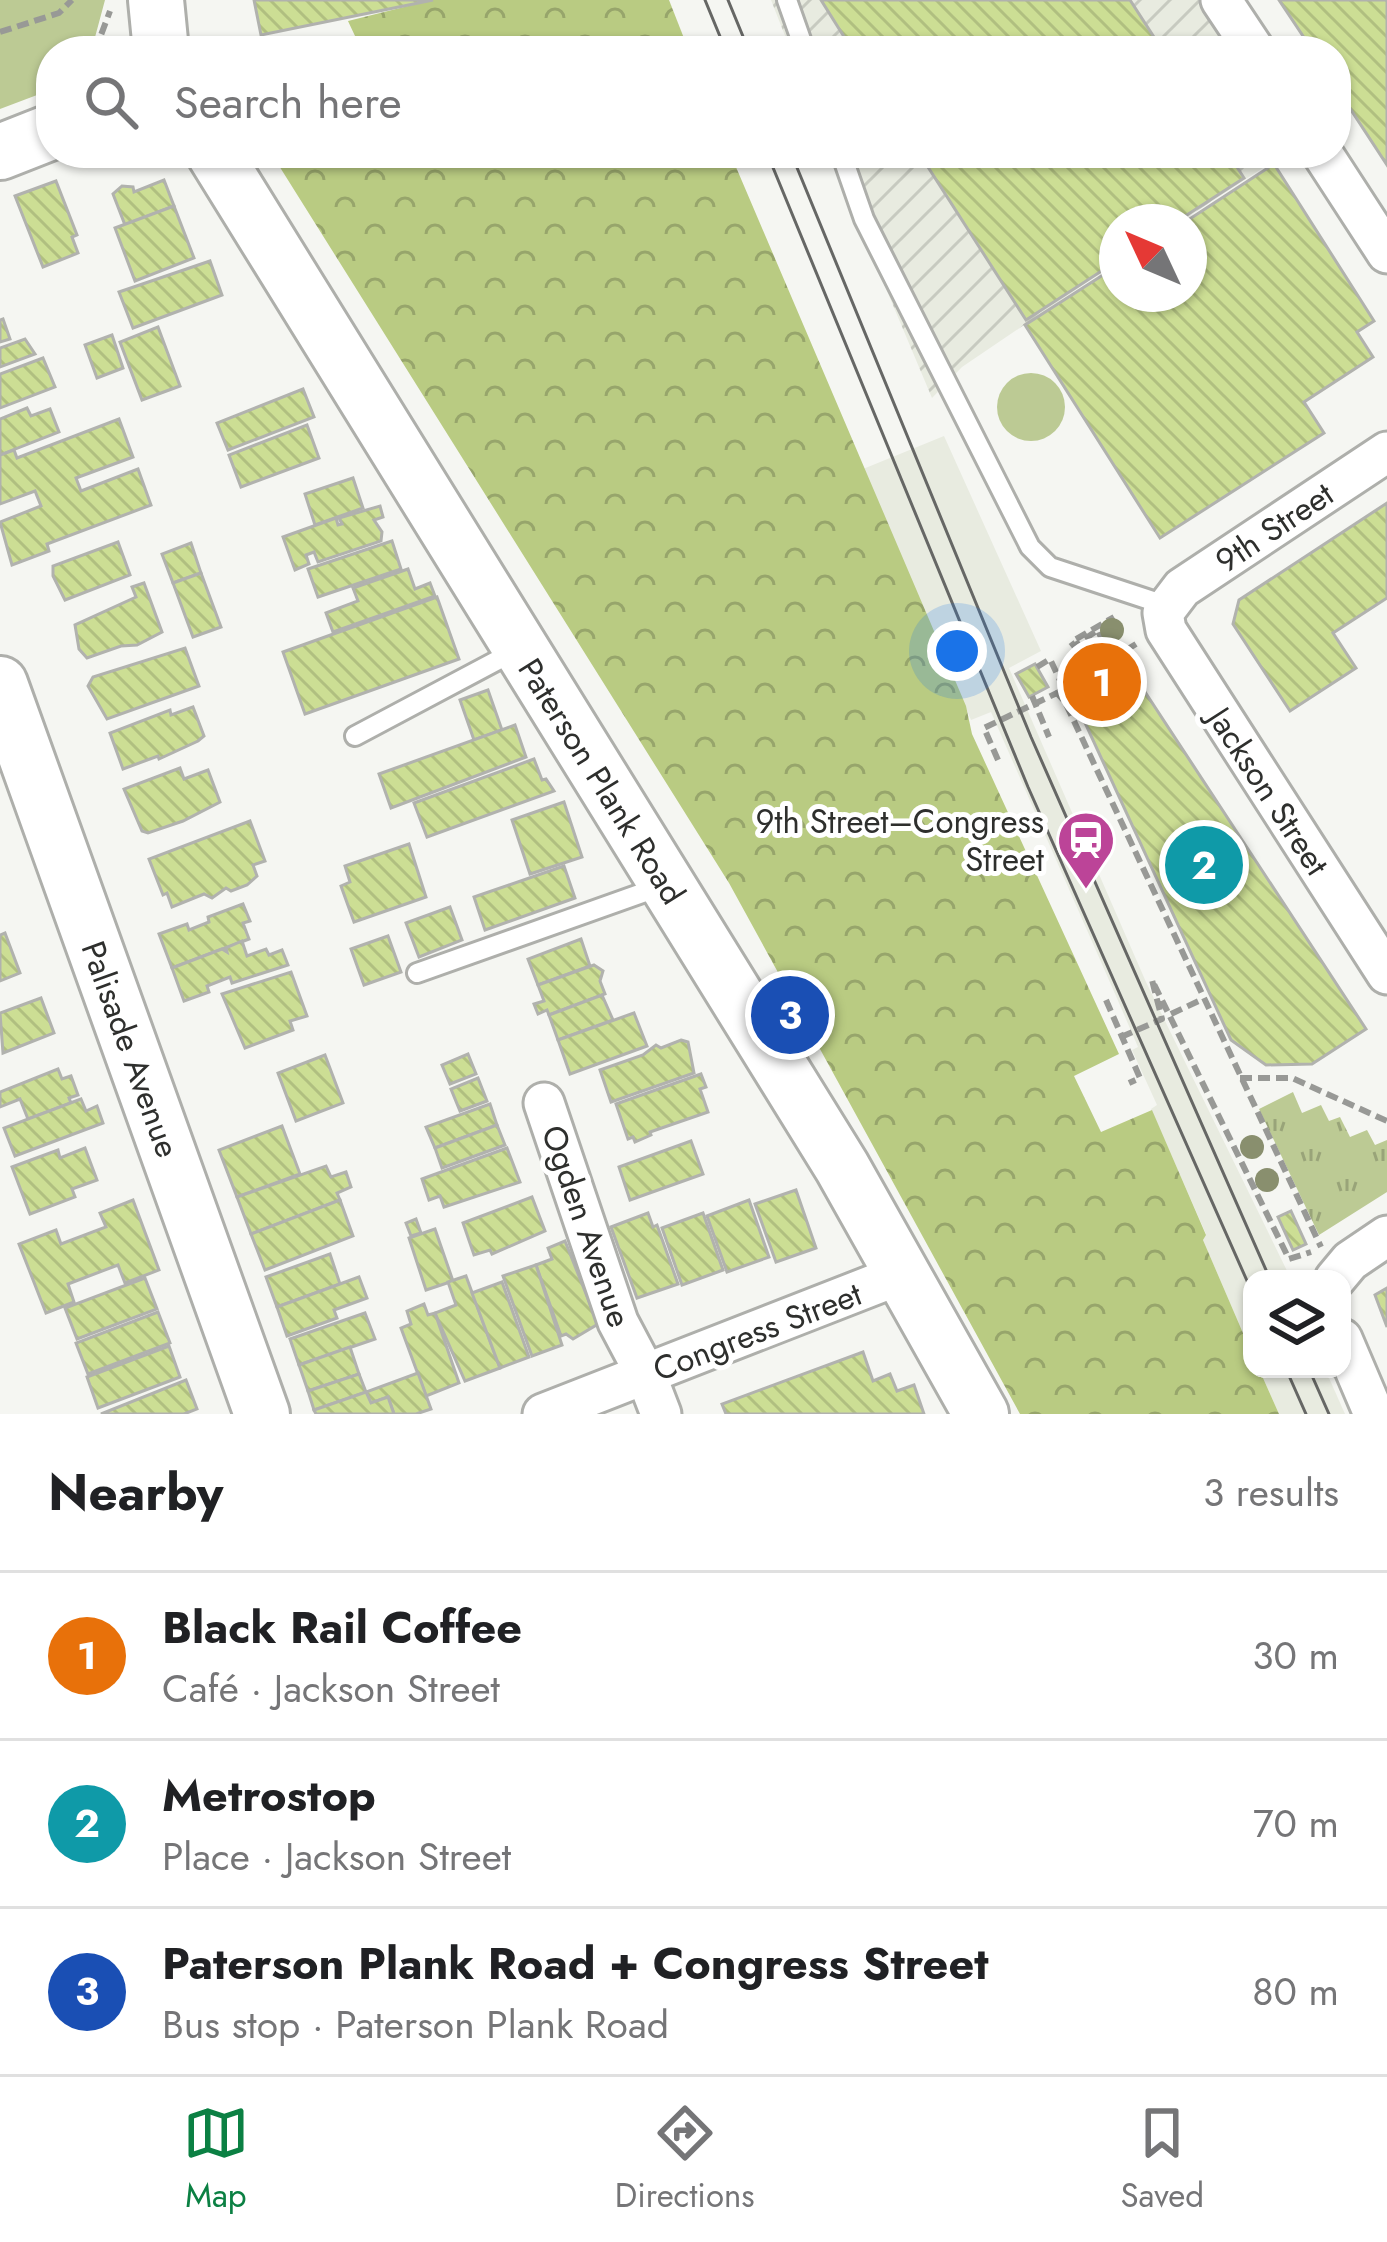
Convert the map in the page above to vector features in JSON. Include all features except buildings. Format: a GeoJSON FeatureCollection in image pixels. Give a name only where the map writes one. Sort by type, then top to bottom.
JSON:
{"type":"FeatureCollection","features":[{"type":"Feature","properties":{"kind":"main road"},"geometry":{"type":"LineString","coordinates":[[133,5],[152,36]]}},
{"type":"Feature","properties":{"kind":"main road"},"geometry":{"type":"LineString","coordinates":[[0,152],[36,138]]}},
{"type":"Feature","properties":{"kind":"main road","name":"Paterson Plank Road"},"geometry":{"type":"LineString","coordinates":[[223,168],[904,1273],[981,1414]]}},
{"type":"Feature","properties":{"kind":"main road","name":"Palisade Avenue"},"geometry":{"type":"LineString","coordinates":[[0,684],[262,1414]]}},
{"type":"Feature","properties":{"kind":"street"},"geometry":{"type":"LineString","coordinates":[[1222,0],[1245,36]]}},
{"type":"Feature","properties":{"kind":"street"},"geometry":{"type":"LineString","coordinates":[[1332,168],[1387,253]]}},
{"type":"Feature","properties":{"kind":"street","name":"9th Street"},"geometry":{"type":"LineString","coordinates":[[1166,605],[1182,588],[1387,452]]}},
{"type":"Feature","properties":{"kind":"street","name":"Jackson Street"},"geometry":{"type":"LineString","coordinates":[[1166,605],[1166,630],[1387,974]]}},
{"type":"Feature","properties":{"kind":"street","name":"Ogden Avenue"},"geometry":{"type":"LineString","coordinates":[[544,1103],[617,1322],[661,1414]]}},
{"type":"Feature","properties":{"kind":"street"},"geometry":{"type":"LineString","coordinates":[[1327,1267],[1350,1261],[1387,1237]]}},
{"type":"Feature","properties":{"kind":"street","name":"Congress Street"},"geometry":{"type":"LineString","coordinates":[[543,1414],[904,1273]]}},
{"type":"Feature","properties":{"kind":"street"},"geometry":{"type":"LineString","coordinates":[[1351,1360],[1374,1414]]}},
{"type":"Feature","properties":{"kind":"lane"},"geometry":{"type":"LineString","coordinates":[[787,0],[800,36]]}},
{"type":"Feature","properties":{"kind":"lane"},"geometry":{"type":"LineString","coordinates":[[846,168],[864,219],[1030,548],[1039,559],[1065,573],[1166,605]]}},
{"type":"Feature","properties":{"kind":"lane"},"geometry":{"type":"LineString","coordinates":[[355,736],[520,648]]}},
{"type":"Feature","properties":{"kind":"lane"},"geometry":{"type":"LineString","coordinates":[[417,974],[667,885]]}},
{"type":"Feature","properties":{"kind":"path"},"geometry":{"type":"LineString","coordinates":[[0,32],[58,14],[71,0]]}},
{"type":"Feature","properties":{"kind":"path"},"geometry":{"type":"LineString","coordinates":[[107,36],[133,5]]}},
{"type":"Feature","properties":{"kind":"path"},"geometry":{"type":"LineString","coordinates":[[1110,659],[1098,630],[1074,646],[1071,642],[1108,617],[1123,616]]}},
{"type":"Feature","properties":{"kind":"path"},"geometry":{"type":"LineString","coordinates":[[998,760],[984,728],[1061,691],[1137,644]]}},
{"type":"Feature","properties":{"kind":"path"},"geometry":{"type":"LineString","coordinates":[[1037,667],[1050,659],[1065,702],[1327,1267]]}},
{"type":"Feature","properties":{"kind":"path"},"geometry":{"type":"LineString","coordinates":[[1034,700],[1049,737]]}},
{"type":"Feature","properties":{"kind":"path"},"geometry":{"type":"LineString","coordinates":[[1121,1037],[1162,1019],[1150,981],[1171,1014],[1174,1029],[1289,1259],[1327,1267]]}},
{"type":"Feature","properties":{"kind":"path"},"geometry":{"type":"LineString","coordinates":[[1106,1000],[1140,1078],[1129,1083]]}},
{"type":"Feature","properties":{"kind":"path"},"geometry":{"type":"LineString","coordinates":[[1171,1014],[1203,1000]]}},
{"type":"Feature","properties":{"kind":"path"},"geometry":{"type":"LineString","coordinates":[[1240,1078],[1292,1078],[1387,1121]]}},
{"type":"Feature","properties":{"kind":"shaded area"},"geometry":{"type":"Polygon","coordinates":[[[771,0],[1211,0],[1233,36],[785,36],[771,0]]]}},
{"type":"Feature","properties":{"kind":"shaded area"},"geometry":{"type":"Polygon","coordinates":[[[835,168],[1263,168],[1207,204],[1099,204],[1099,274],[962,367],[932,398],[835,168]]]}},
{"type":"Feature","properties":{"kind":"shaded area"},"geometry":{"type":"Polygon","coordinates":[[[944,436],[1041,651],[1009,668],[1146,982],[1287,1270],[1243,1270],[1243,1333],[1151,1109],[1157,1105],[1132,1050],[1138,1047],[1116,996],[991,712],[971,720],[863,469],[944,436]]]}},
{"type":"Feature","properties":{"kind":"shaded area"},"geometry":{"type":"Polygon","coordinates":[[[1263,1378],[1329,1378],[1345,1414],[1279,1414],[1263,1378]]]}},
{"type":"Feature","properties":{"kind":"green space"},"geometry":{"type":"Polygon","coordinates":[[[0,0],[105,0],[95,36],[36,36],[36,95],[0,109],[0,0]]]}},
{"type":"Feature","properties":{"kind":"green space"},"geometry":{"type":"Polygon","coordinates":[[[432,0],[669,0],[683,36],[355,36],[348,21],[432,0]]]}},
{"type":"Feature","properties":{"kind":"green space"},"geometry":{"type":"Polygon","coordinates":[[[280,168],[736,168],[966,706],[972,734],[1119,1054],[1074,1076],[1101,1132],[1152,1110],[1243,1333],[1243,1378],[1263,1378],[1279,1414],[1020,1414],[729,883],[280,168]]]}},
{"type":"Feature","properties":{"kind":"green space"},"geometry":{"type":"Polygon","coordinates":[[[1031,373],[1055,383],[1065,407],[1055,431],[1031,441],[1007,431],[997,407],[1007,383],[1031,373]]]}},
{"type":"Feature","properties":{"kind":"green space"},"geometry":{"type":"Polygon","coordinates":[[[1293,1092],[1302,1113],[1321,1105],[1329,1121],[1340,1117],[1350,1137],[1367,1130],[1375,1145],[1387,1140],[1387,1192],[1319,1235],[1259,1109],[1293,1092]]]}},
{"type":"Feature","properties":{"kind":"tram line"},"geometry":{"type":"LineString","coordinates":[[705,0],[720,36]]}},
{"type":"Feature","properties":{"kind":"tram line"},"geometry":{"type":"LineString","coordinates":[[728,0],[743,36]]}},
{"type":"Feature","properties":{"kind":"tram line"},"geometry":{"type":"LineString","coordinates":[[773,168],[1028,787],[1243,1272]]}},
{"type":"Feature","properties":{"kind":"tram line"},"geometry":{"type":"LineString","coordinates":[[797,168],[1031,737],[1266,1270]]}},
{"type":"Feature","properties":{"kind":"tram line"},"geometry":{"type":"LineString","coordinates":[[1290,1378],[1306,1414]]}},
{"type":"Feature","properties":{"kind":"tram line"},"geometry":{"type":"LineString","coordinates":[[1313,1378],[1329,1414]]}},
{"type":"Feature","properties":{"kind":"place","name":"Black Rail Coffee"},"geometry":{"type":"Point","coordinates":[1102,682]}},
{"type":"Feature","properties":{"kind":"place","name":"Metrostop"},"geometry":{"type":"Point","coordinates":[1204,865]}},
{"type":"Feature","properties":{"kind":"place","name":"9th Street–Congress Street"},"geometry":{"type":"Point","coordinates":[1086,891]}},
{"type":"Feature","properties":{"kind":"place","name":"Paterson Plank Road + Congress Street"},"geometry":{"type":"Point","coordinates":[790,1015]}}]}
